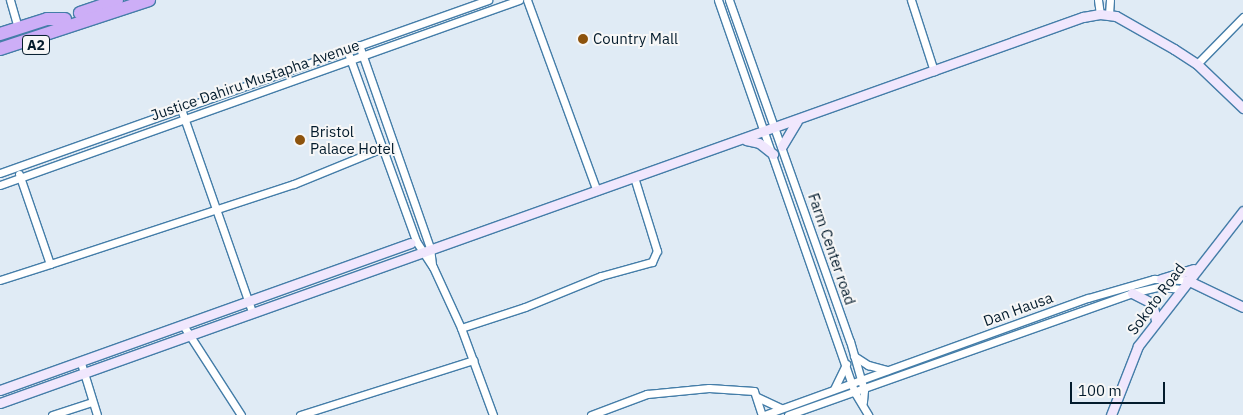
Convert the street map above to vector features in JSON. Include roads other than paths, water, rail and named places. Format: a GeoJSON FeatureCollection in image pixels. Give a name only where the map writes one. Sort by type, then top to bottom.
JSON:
{"type":"FeatureCollection","features":[{"type":"Feature","properties":{"kind":"highway","name":"A2"},"geometry":{"type":"LineString","coordinates":[[0,57],[50,40],[66,22],[87,5],[118,0]]}},
{"type":"Feature","properties":{"kind":"highway","name":"A2"},"geometry":{"type":"LineString","coordinates":[[0,49],[66,22],[150,0]]}},
{"type":"Feature","properties":{"kind":"highway","name":"A2"},"geometry":{"type":"LineString","coordinates":[[0,34],[47,19],[66,22]]}},
{"type":"Feature","properties":{"kind":"highway","name":"A2"},"geometry":{"type":"LineString","coordinates":[[0,42],[52,28]]}},
{"type":"Feature","properties":{"kind":"street"},"geometry":{"type":"LineString","coordinates":[[10,0],[18,28]]}},
{"type":"Feature","properties":{"kind":"street"},"geometry":{"type":"LineString","coordinates":[[0,173],[488,0]]}},
{"type":"Feature","properties":{"kind":"street","name":"Justice Dahiru Mustapha Avenue"},"geometry":{"type":"LineString","coordinates":[[0,185],[519,0]]}},
{"type":"Feature","properties":{"kind":"street"},"geometry":{"type":"LineString","coordinates":[[527,0],[597,190]]}},
{"type":"Feature","properties":{"kind":"street"},"geometry":{"type":"LineString","coordinates":[[718,0],[764,133],[774,154],[855,393],[863,402],[868,415]]}},
{"type":"Feature","properties":{"kind":"street","name":"Farm Center road"},"geometry":{"type":"LineString","coordinates":[[729,0],[782,146],[864,390]]}},
{"type":"Feature","properties":{"kind":"street"},"geometry":{"type":"LineString","coordinates":[[911,0],[934,71]]}},
{"type":"Feature","properties":{"kind":"street"},"geometry":{"type":"LineString","coordinates":[[1098,0],[1105,14],[1197,64],[1243,108]]}},
{"type":"Feature","properties":{"kind":"street"},"geometry":{"type":"LineString","coordinates":[[1105,14],[1110,0]]}},
{"type":"Feature","properties":{"kind":"street"},"geometry":{"type":"LineString","coordinates":[[0,403],[188,334],[764,133],[934,71],[1105,14]]}},
{"type":"Feature","properties":{"kind":"street"},"geometry":{"type":"LineString","coordinates":[[1197,64],[1243,17]]}},
{"type":"Feature","properties":{"kind":"street"},"geometry":{"type":"LineString","coordinates":[[359,46],[426,250]]}},
{"type":"Feature","properties":{"kind":"street"},"geometry":{"type":"LineString","coordinates":[[347,50],[382,148],[433,267],[462,328],[493,415]]}},
{"type":"Feature","properties":{"kind":"street"},"geometry":{"type":"LineString","coordinates":[[181,109],[252,312]]}},
{"type":"Feature","properties":{"kind":"street"},"geometry":{"type":"LineString","coordinates":[[782,146],[800,119]]}},
{"type":"Feature","properties":{"kind":"street"},"geometry":{"type":"LineString","coordinates":[[740,140],[755,141],[774,154]]}},
{"type":"Feature","properties":{"kind":"street"},"geometry":{"type":"LineString","coordinates":[[0,280],[108,248],[216,209],[294,184],[382,148]]}},
{"type":"Feature","properties":{"kind":"street"},"geometry":{"type":"LineString","coordinates":[[17,167],[50,264]]}},
{"type":"Feature","properties":{"kind":"street"},"geometry":{"type":"LineString","coordinates":[[462,328],[525,307],[601,276],[652,262],[657,251],[634,178]]}},
{"type":"Feature","properties":{"kind":"street","name":"Sokoto Road"},"geometry":{"type":"LineString","coordinates":[[1111,415],[1138,346],[1187,280],[1243,211]]}},
{"type":"Feature","properties":{"kind":"street"},"geometry":{"type":"LineString","coordinates":[[0,390],[412,243]]}},
{"type":"Feature","properties":{"kind":"street"},"geometry":{"type":"LineString","coordinates":[[1161,279],[1197,268]]}},
{"type":"Feature","properties":{"kind":"street","name":"Dan Hausa"},"geometry":{"type":"LineString","coordinates":[[763,415],[1088,298],[1161,279],[1187,280]]}},
{"type":"Feature","properties":{"kind":"street"},"geometry":{"type":"LineString","coordinates":[[1187,280],[1202,289],[1243,307]]}},
{"type":"Feature","properties":{"kind":"street","name":"Dan Hausa"},"geometry":{"type":"LineString","coordinates":[[788,415],[864,390],[1132,293],[1160,288],[1180,290]]}},
{"type":"Feature","properties":{"kind":"street"},"geometry":{"type":"LineString","coordinates":[[1180,290],[1202,289]]}},
{"type":"Feature","properties":{"kind":"street"},"geometry":{"type":"LineString","coordinates":[[1132,293],[1152,303],[1156,321]]}},
{"type":"Feature","properties":{"kind":"street"},"geometry":{"type":"LineString","coordinates":[[183,325],[241,415]]}},
{"type":"Feature","properties":{"kind":"street"},"geometry":{"type":"LineString","coordinates":[[854,356],[868,365],[887,370]]}},
{"type":"Feature","properties":{"kind":"street"},"geometry":{"type":"LineString","coordinates":[[300,415],[473,360]]}},
{"type":"Feature","properties":{"kind":"street"},"geometry":{"type":"LineString","coordinates":[[81,362],[97,415]]}},
{"type":"Feature","properties":{"kind":"street"},"geometry":{"type":"LineString","coordinates":[[834,389],[846,364]]}},
{"type":"Feature","properties":{"kind":"street"},"geometry":{"type":"LineString","coordinates":[[591,415],[647,394],[709,388],[746,388],[754,391],[763,415]]}},
{"type":"Feature","properties":{"kind":"street"},"geometry":{"type":"LineString","coordinates":[[863,402],[864,390]]}},
{"type":"Feature","properties":{"kind":"street"},"geometry":{"type":"LineString","coordinates":[[757,397],[766,404],[780,408]]}},
{"type":"Feature","properties":{"kind":"street"},"geometry":{"type":"LineString","coordinates":[[52,415],[92,402]]}},
{"type":"Feature","properties":{"kind":"place","name":"Country Mall"},"geometry":{"type":"Point","coordinates":[583,39]}},
{"type":"Feature","properties":{"kind":"place","name":"Bristol Palace Hotel"},"geometry":{"type":"Point","coordinates":[300,140]}}]}
